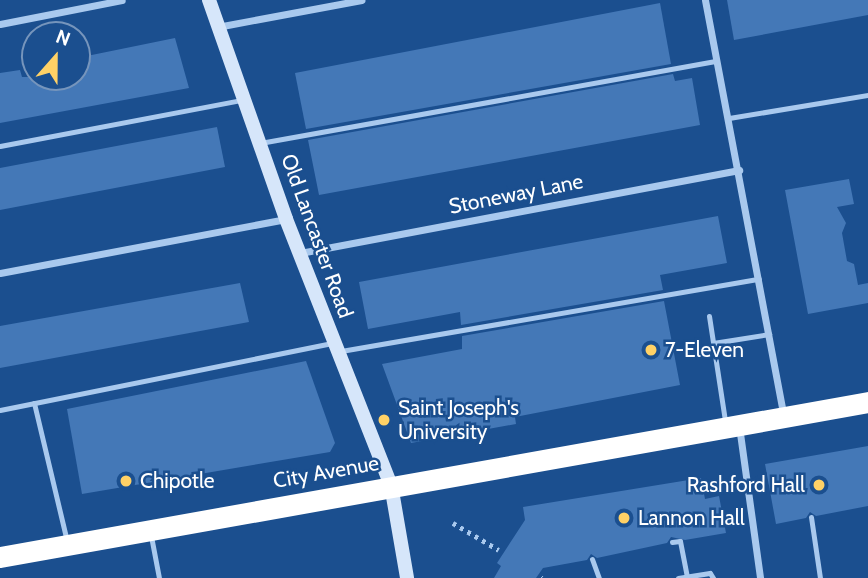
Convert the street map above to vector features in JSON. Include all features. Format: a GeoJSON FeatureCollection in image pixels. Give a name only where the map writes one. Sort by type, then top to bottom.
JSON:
{"type":"FeatureCollection","features":[{"type":"Feature","properties":{"kind":"highway","name":"City Avenue"},"geometry":{"type":"LineString","coordinates":[[0,557],[391,485],[868,402]]}},
{"type":"Feature","properties":{"kind":"main road","name":"Old Lancaster Road"},"geometry":{"type":"LineString","coordinates":[[209,0],[286,219],[391,485],[407,578]]}},
{"type":"Feature","properties":{"kind":"street"},"geometry":{"type":"LineString","coordinates":[[0,24],[122,0]]}},
{"type":"Feature","properties":{"kind":"street"},"geometry":{"type":"LineString","coordinates":[[217,27],[361,0]]}},
{"type":"Feature","properties":{"kind":"street"},"geometry":{"type":"LineString","coordinates":[[705,0],[784,417]]}},
{"type":"Feature","properties":{"kind":"street","name":"Stoneway Lane"},"geometry":{"type":"LineString","coordinates":[[299,253],[739,170]]}},
{"type":"Feature","properties":{"kind":"street"},"geometry":{"type":"LineString","coordinates":[[0,273],[286,219]]}},
{"type":"Feature","properties":{"kind":"street"},"geometry":{"type":"LineString","coordinates":[[732,427],[760,578]]}},
{"type":"Feature","properties":{"kind":"lane"},"geometry":{"type":"LineString","coordinates":[[260,143],[717,61]]}},
{"type":"Feature","properties":{"kind":"lane"},"geometry":{"type":"LineString","coordinates":[[729,118],[868,95]]}},
{"type":"Feature","properties":{"kind":"lane"},"geometry":{"type":"LineString","coordinates":[[0,146],[245,99]]}},
{"type":"Feature","properties":{"kind":"lane"},"geometry":{"type":"LineString","coordinates":[[0,410],[336,347],[759,279]]}},
{"type":"Feature","properties":{"kind":"lane"},"geometry":{"type":"LineString","coordinates":[[709,316],[732,427]]}},
{"type":"Feature","properties":{"kind":"lane"},"geometry":{"type":"LineString","coordinates":[[713,343],[769,334]]}},
{"type":"Feature","properties":{"kind":"lane"},"geometry":{"type":"LineString","coordinates":[[34,403],[68,544]]}},
{"type":"Feature","properties":{"kind":"lane"},"geometry":{"type":"LineString","coordinates":[[811,517],[820,578]]}},
{"type":"Feature","properties":{"kind":"lane"},"geometry":{"type":"LineString","coordinates":[[150,529],[159,578]]}},
{"type":"Feature","properties":{"kind":"lane"},"geometry":{"type":"LineString","coordinates":[[672,542],[680,541],[687,577]]}},
{"type":"Feature","properties":{"kind":"lane"},"geometry":{"type":"LineString","coordinates":[[592,559],[599,578]]}},
{"type":"Feature","properties":{"kind":"lane"},"geometry":{"type":"LineString","coordinates":[[678,578],[710,573],[713,578]]}},
{"type":"Feature","properties":{"kind":"path"},"geometry":{"type":"LineString","coordinates":[[453,523],[499,550]]}},
{"type":"Feature","properties":{"kind":"building"},"geometry":{"type":"Polygon","coordinates":[[[727,0],[868,0],[868,15],[734,40],[727,0]]]}},
{"type":"Feature","properties":{"kind":"building"},"geometry":{"type":"Polygon","coordinates":[[[660,3],[671,64],[306,129],[295,73],[660,3]]]}},
{"type":"Feature","properties":{"kind":"building"},"geometry":{"type":"Polygon","coordinates":[[[175,38],[189,88],[0,123],[0,73],[20,70],[21,91],[91,91],[91,55],[175,38]]]}},
{"type":"Feature","properties":{"kind":"building"},"geometry":{"type":"Polygon","coordinates":[[[673,74],[675,81],[692,78],[700,125],[319,195],[308,140],[673,74]]]}},
{"type":"Feature","properties":{"kind":"building"},"geometry":{"type":"Polygon","coordinates":[[[217,127],[225,167],[0,210],[0,168],[217,127]]]}},
{"type":"Feature","properties":{"kind":"building"},"geometry":{"type":"Polygon","coordinates":[[[849,179],[854,204],[837,207],[846,223],[842,233],[847,261],[854,264],[858,285],[868,283],[868,303],[808,314],[785,190],[849,179]]]}},
{"type":"Feature","properties":{"kind":"building"},"geometry":{"type":"Polygon","coordinates":[[[718,216],[727,263],[660,275],[663,290],[461,325],[460,312],[368,329],[359,282],[718,216]]]}},
{"type":"Feature","properties":{"kind":"building"},"geometry":{"type":"Polygon","coordinates":[[[240,283],[249,322],[0,368],[0,326],[240,283]]]}},
{"type":"Feature","properties":{"kind":"building"},"geometry":{"type":"Polygon","coordinates":[[[664,301],[680,385],[515,417],[516,424],[411,443],[382,364],[462,349],[462,336],[664,301]]]}},
{"type":"Feature","properties":{"kind":"building"},"geometry":{"type":"Polygon","coordinates":[[[306,361],[335,443],[330,452],[82,494],[67,409],[306,361]]]}},
{"type":"Feature","properties":{"kind":"building","name":"Rashford Hall"},"geometry":{"type":"Polygon","coordinates":[[[868,446],[868,506],[816,516],[810,512],[806,518],[776,524],[765,464],[868,446]]]}},
{"type":"Feature","properties":{"kind":"building","name":"Lannon Hall"},"geometry":{"type":"Polygon","coordinates":[[[701,478],[705,499],[719,496],[726,533],[685,540],[671,537],[667,543],[597,558],[591,554],[587,560],[543,568],[536,578],[494,578],[501,566],[497,563],[525,520],[523,507],[701,478]]]}},
{"type":"Feature","properties":{"kind":"place","name":"7-Eleven"},"geometry":{"type":"Point","coordinates":[651,350]}},
{"type":"Feature","properties":{"kind":"place","name":"Saint Joseph's University"},"geometry":{"type":"Point","coordinates":[384,420]}},
{"type":"Feature","properties":{"kind":"place","name":"Chipotle"},"geometry":{"type":"Point","coordinates":[126,481]}},
{"type":"Feature","properties":{"kind":"place","name":"Rashford Hall"},"geometry":{"type":"Point","coordinates":[819,485]}},
{"type":"Feature","properties":{"kind":"place","name":"Lannon Hall"},"geometry":{"type":"Point","coordinates":[624,518]}}]}
